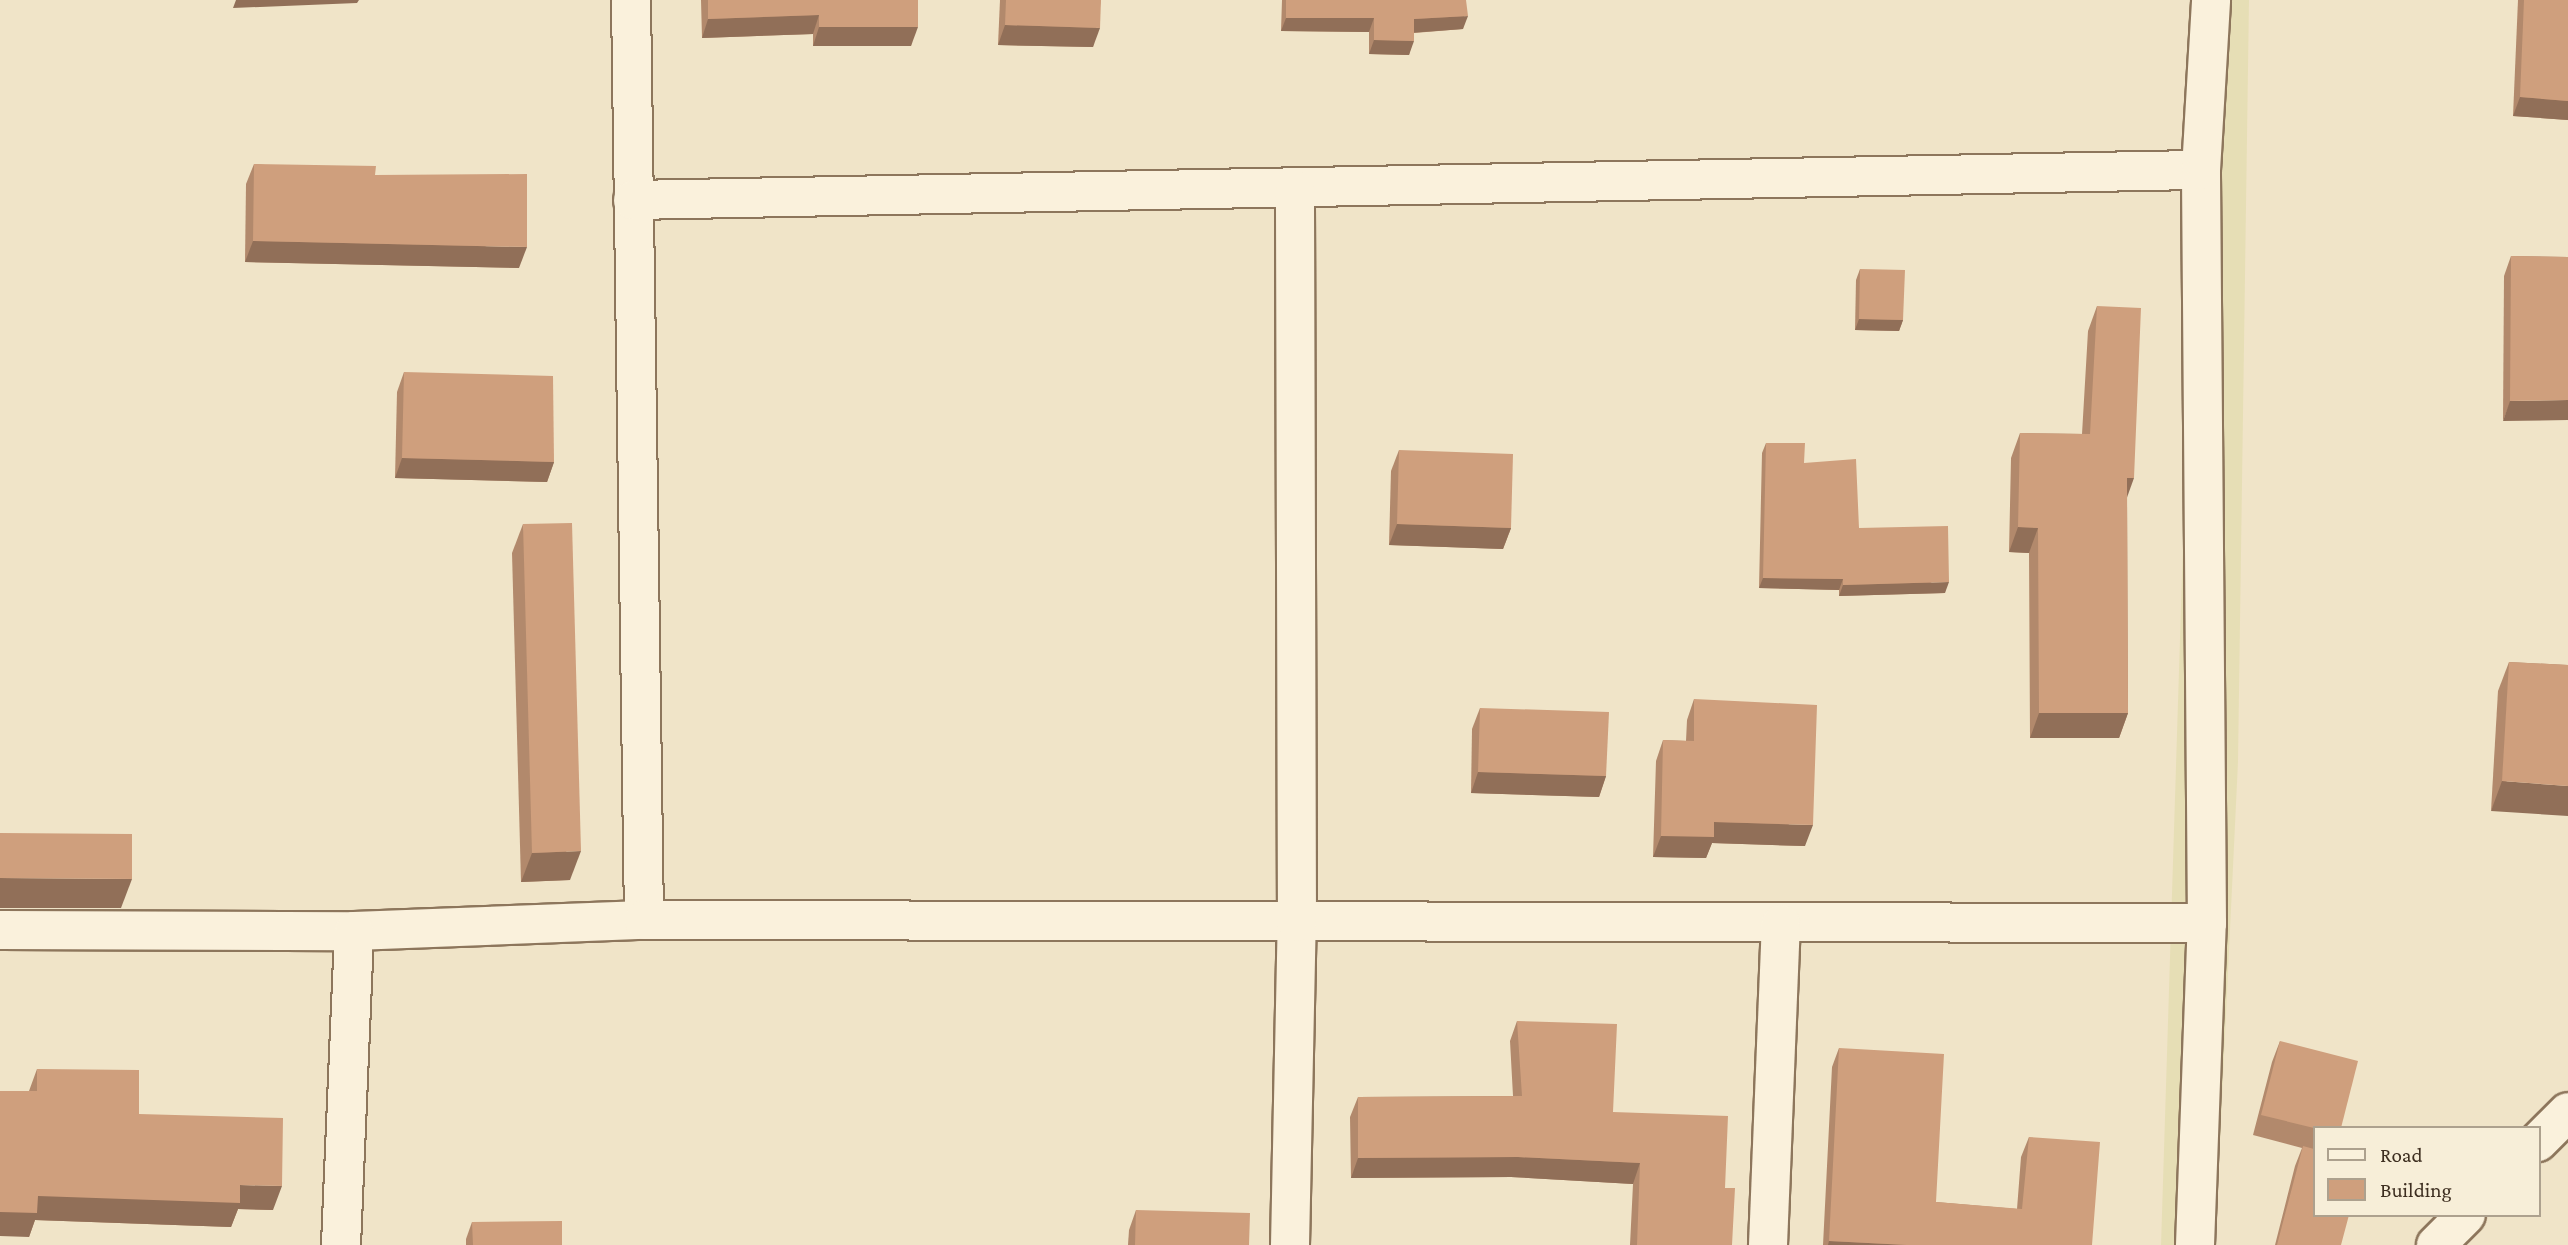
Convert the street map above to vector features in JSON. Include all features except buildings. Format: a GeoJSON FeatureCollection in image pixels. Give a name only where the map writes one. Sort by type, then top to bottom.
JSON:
{"type":"FeatureCollection","features":[{"type":"Feature","properties":{"kind":"street"},"geometry":{"type":"LineString","coordinates":[[631,0],[644,920]]}},
{"type":"Feature","properties":{"kind":"street"},"geometry":{"type":"LineString","coordinates":[[2195,1245],[2207,923],[2201,170],[2211,0]]}},
{"type":"Feature","properties":{"kind":"street"},"geometry":{"type":"LineString","coordinates":[[633,200],[1295,190],[2201,170]]}},
{"type":"Feature","properties":{"kind":"street"},"geometry":{"type":"LineString","coordinates":[[1290,1245],[1297,922],[1295,190]]}},
{"type":"Feature","properties":{"kind":"street"},"geometry":{"type":"LineString","coordinates":[[0,929],[354,931],[644,920],[2207,923]]}},
{"type":"Feature","properties":{"kind":"street"},"geometry":{"type":"LineString","coordinates":[[1768,1245],[1781,924]]}},
{"type":"Feature","properties":{"kind":"street"},"geometry":{"type":"LineString","coordinates":[[341,1245],[354,931]]}},
{"type":"Feature","properties":{"kind":"street"},"geometry":{"type":"LineString","coordinates":[[2540,1140],[2568,1112]]}},
{"type":"Feature","properties":{"kind":"street"},"geometry":{"type":"LineString","coordinates":[[2437,1245],[2464,1217]]}},
{"type":"Feature","properties":{"kind":"shaded area"},"geometry":{"type":"Polygon","coordinates":[[[2200,0],[2249,0],[2238,762],[2215,1245],[2161,1245],[2200,0]]]}}]}
